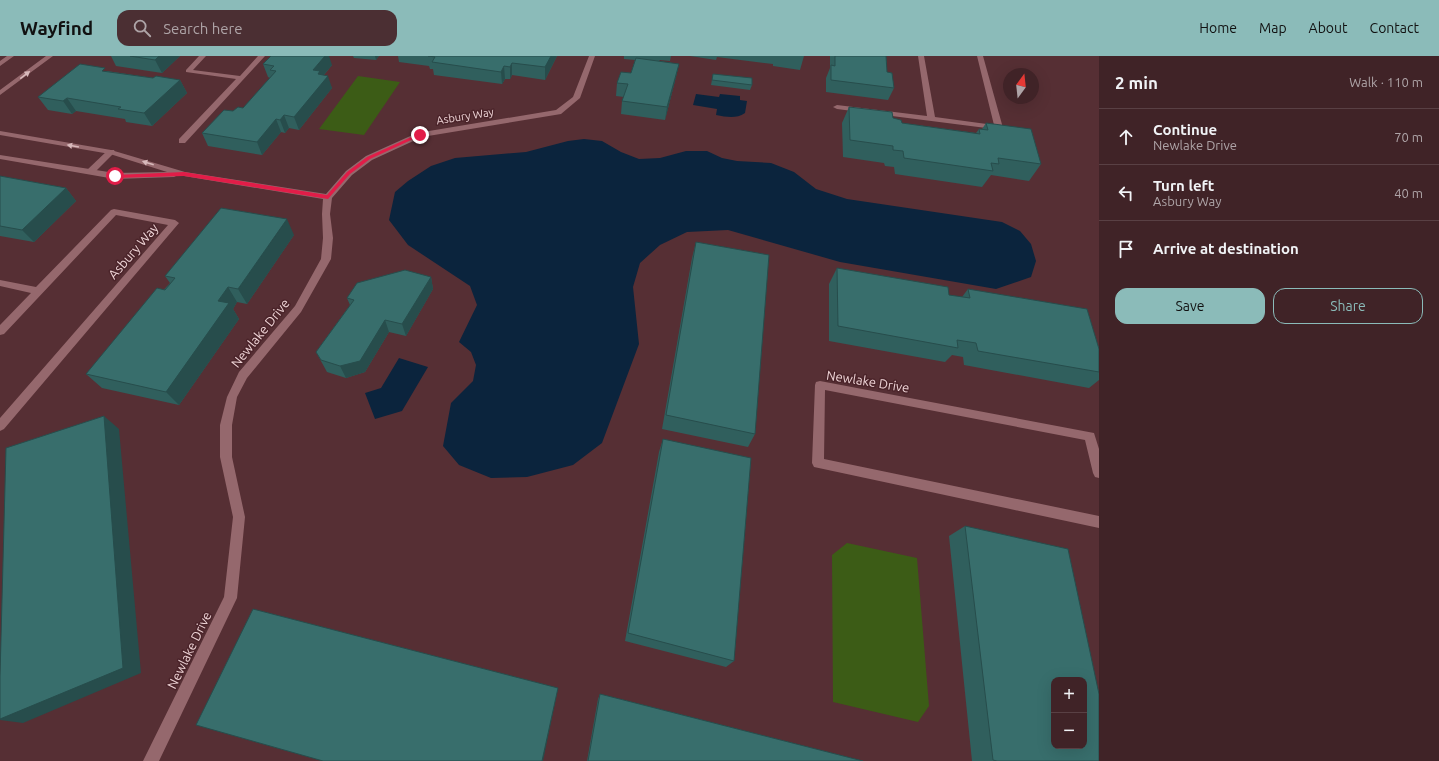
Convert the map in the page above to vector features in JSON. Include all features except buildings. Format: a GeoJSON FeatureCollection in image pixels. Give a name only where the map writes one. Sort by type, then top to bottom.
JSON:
{"type":"FeatureCollection","features":[{"type":"Feature","properties":{"kind":"street"},"geometry":{"type":"LineString","coordinates":[[0,64],[11,56]]}},
{"type":"Feature","properties":{"kind":"street"},"geometry":{"type":"LineString","coordinates":[[0,93],[50,56]]}},
{"type":"Feature","properties":{"kind":"street"},"geometry":{"type":"LineString","coordinates":[[203,56],[188,71],[241,78]]}},
{"type":"Feature","properties":{"kind":"street"},"geometry":{"type":"LineString","coordinates":[[182,141],[262,56]]}},
{"type":"Feature","properties":{"kind":"street","name":"Asbury Way"},"geometry":{"type":"LineString","coordinates":[[328,197],[349,173],[369,158],[420,135],[558,112],[576,98],[592,56]]}},
{"type":"Feature","properties":{"kind":"street"},"geometry":{"type":"LineString","coordinates":[[921,56],[931,119]]}},
{"type":"Feature","properties":{"kind":"street"},"geometry":{"type":"LineString","coordinates":[[837,107],[999,128],[980,56]]}},
{"type":"Feature","properties":{"kind":"street"},"geometry":{"type":"LineString","coordinates":[[0,133],[111,152],[184,174],[328,197]]}},
{"type":"Feature","properties":{"kind":"street"},"geometry":{"type":"LineString","coordinates":[[90,172],[111,152]]}},
{"type":"Feature","properties":{"kind":"street"},"geometry":{"type":"LineString","coordinates":[[0,157],[115,176],[184,174]]}},
{"type":"Feature","properties":{"kind":"street","name":"Newlake Drive"},"geometry":{"type":"LineString","coordinates":[[151,761],[230,598],[239,517],[226,457],[226,425],[232,397],[243,375],[298,309],[326,259],[328,238],[326,214],[328,197]]}},
{"type":"Feature","properties":{"kind":"street","name":"Asbury Way"},"geometry":{"type":"LineString","coordinates":[[0,331],[114,212],[175,223],[0,426]]}},
{"type":"Feature","properties":{"kind":"street"},"geometry":{"type":"LineString","coordinates":[[0,283],[38,291]]}},
{"type":"Feature","properties":{"kind":"street","name":"Newlake Drive"},"geometry":{"type":"LineString","coordinates":[[1099,473],[1090,436],[820,385],[818,463],[1099,522]]}},
{"type":"Feature","properties":{"kind":"green space"},"geometry":{"type":"Polygon","coordinates":[[[358,76],[400,82],[364,135],[319,129],[358,76]]]}},
{"type":"Feature","properties":{"kind":"green space"},"geometry":{"type":"Polygon","coordinates":[[[847,543],[917,558],[929,706],[918,722],[833,702],[832,555],[847,543]]]}},
{"type":"Feature","properties":{"kind":"water"},"geometry":{"type":"Polygon","coordinates":[[[696,94],[719,97],[720,94],[740,96],[740,100],[747,101],[745,113],[735,117],[716,115],[717,109],[693,105],[696,94]]]}},
{"type":"Feature","properties":{"kind":"water"},"geometry":{"type":"Polygon","coordinates":[[[584,139],[602,141],[621,152],[639,159],[660,158],[686,151],[707,151],[722,158],[737,161],[771,163],[794,172],[816,189],[847,199],[1002,222],[1020,231],[1031,244],[1036,261],[1031,277],[996,289],[840,262],[728,230],[687,232],[660,245],[640,263],[633,287],[639,344],[602,443],[573,465],[527,477],[491,478],[459,465],[443,446],[451,403],[473,381],[476,365],[471,352],[459,342],[477,305],[470,286],[408,245],[389,220],[395,192],[408,181],[431,166],[455,158],[526,152],[568,141],[584,139]]]}},
{"type":"Feature","properties":{"kind":"water"},"geometry":{"type":"Polygon","coordinates":[[[399,358],[428,367],[402,411],[375,419],[365,393],[381,388],[399,358]]]}},
{"type":"Feature","properties":{"kind":"route"},"geometry":{"type":"LineString","coordinates":[[115,176],[184,174],[328,197],[349,173],[369,158],[392,146],[420,135]]}}]}
